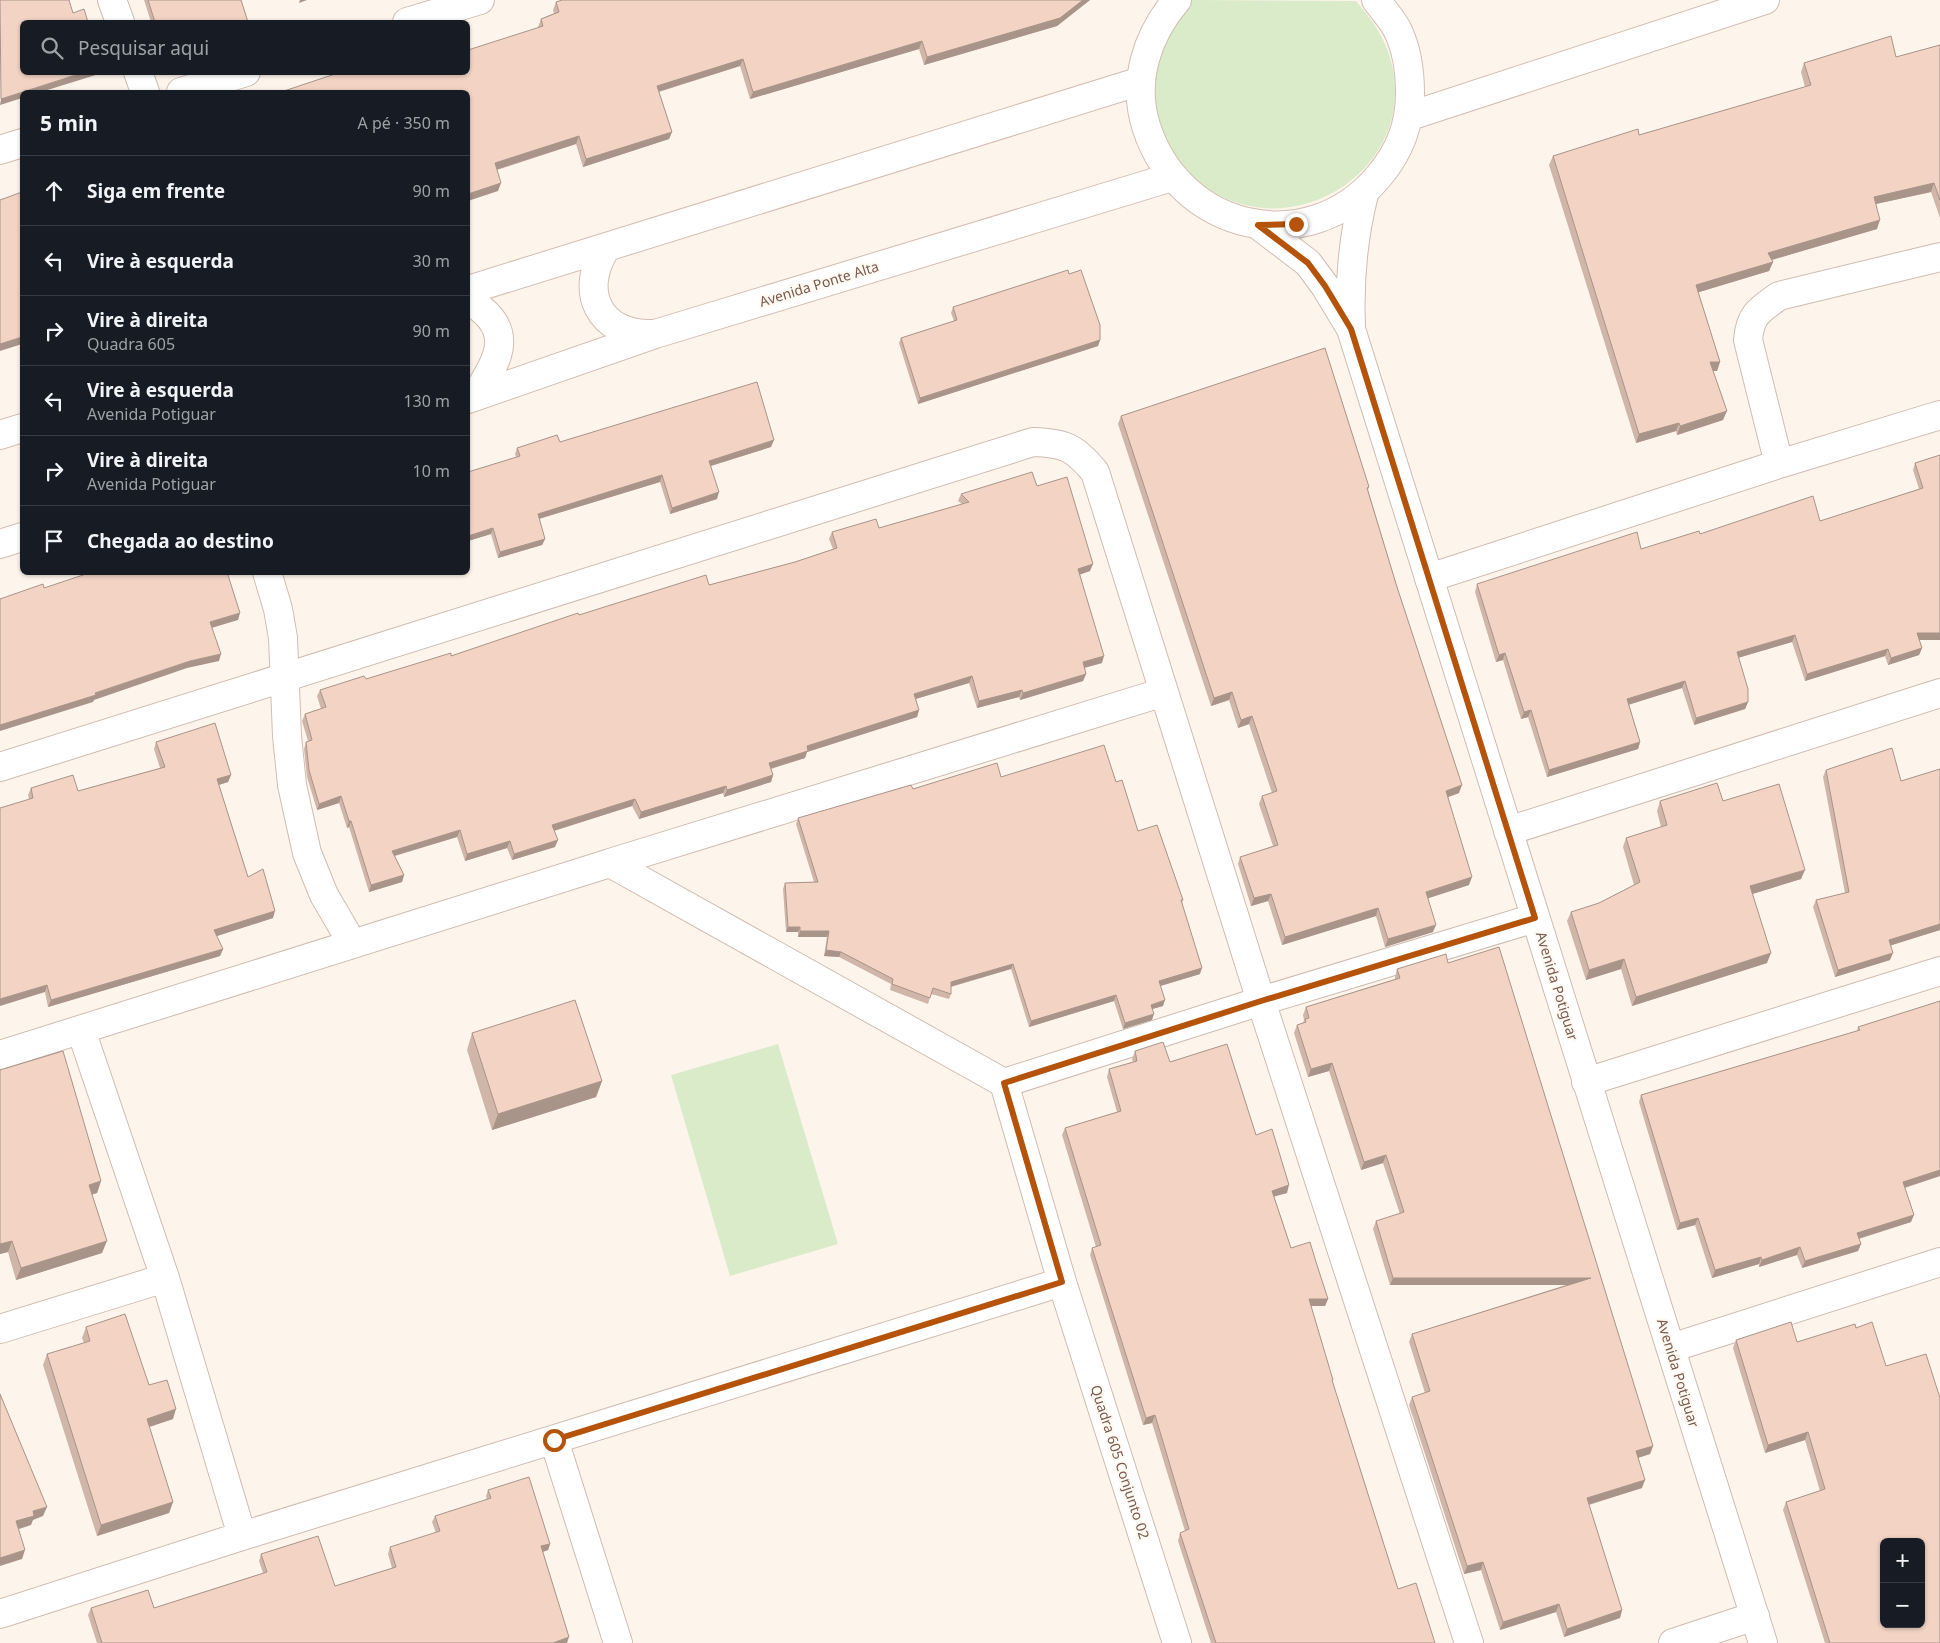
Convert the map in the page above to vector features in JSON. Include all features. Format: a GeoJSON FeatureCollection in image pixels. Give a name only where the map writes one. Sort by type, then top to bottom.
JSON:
{"type":"FeatureCollection","features":[{"type":"Feature","properties":{"kind":"street"},"geometry":{"type":"LineString","coordinates":[[112,0],[119,20]]}},
{"type":"Feature","properties":{"kind":"street"},"geometry":{"type":"LineString","coordinates":[[414,20],[480,0]]}},
{"type":"Feature","properties":{"kind":"street","name":"Avenida Potiguar"},"geometry":{"type":"LineString","coordinates":[[1176,0],[1162,18],[1147,48],[1141,81],[1142,116],[1153,148],[1172,177],[1196,200],[1226,217],[1258,225],[1296,224],[1333,214],[1364,194],[1394,159],[1410,116],[1410,72],[1398,30],[1376,0]]}},
{"type":"Feature","properties":{"kind":"street"},"geometry":{"type":"LineString","coordinates":[[1410,116],[1765,0]]}},
{"type":"Feature","properties":{"kind":"street"},"geometry":{"type":"LineString","coordinates":[[139,75],[144,90]]}},
{"type":"Feature","properties":{"kind":"street"},"geometry":{"type":"LineString","coordinates":[[188,90],[236,75]]}},
{"type":"Feature","properties":{"kind":"street"},"geometry":{"type":"LineString","coordinates":[[470,289],[1141,81]]}},
{"type":"Feature","properties":{"kind":"street"},"geometry":{"type":"LineString","coordinates":[[0,150],[20,144]]}},
{"type":"Feature","properties":{"kind":"street","name":"Avenida Ponte Alta"},"geometry":{"type":"LineString","coordinates":[[471,398],[655,334],[1172,177]]}},
{"type":"Feature","properties":{"kind":"street","name":"Avenida Potiguar"},"geometry":{"type":"LineString","coordinates":[[1351,329],[1349,283],[1357,222],[1364,194]]}},
{"type":"Feature","properties":{"kind":"street","name":"Avenida Potiguar"},"geometry":{"type":"LineString","coordinates":[[1258,225],[1308,263],[1325,286],[1351,329],[1763,1643]]}},
{"type":"Feature","properties":{"kind":"street"},"geometry":{"type":"LineString","coordinates":[[606,248],[596,263],[592,281],[595,300],[604,316],[618,328],[636,334],[655,334]]}},
{"type":"Feature","properties":{"kind":"street"},"geometry":{"type":"LineString","coordinates":[[1779,464],[1748,340],[1750,322],[1762,308],[1779,296],[1940,257]]}},
{"type":"Feature","properties":{"kind":"street"},"geometry":{"type":"LineString","coordinates":[[470,301],[486,310],[498,330],[500,353],[490,374],[471,398]]}},
{"type":"Feature","properties":{"kind":"street"},"geometry":{"type":"LineString","coordinates":[[1429,578],[1779,464],[1940,415]]}},
{"type":"Feature","properties":{"kind":"street"},"geometry":{"type":"LineString","coordinates":[[0,435],[20,429]]}},
{"type":"Feature","properties":{"kind":"street"},"geometry":{"type":"LineString","coordinates":[[0,767],[1033,442],[1065,445],[1079,454],[1095,472],[1261,1001],[1469,1643]]}},
{"type":"Feature","properties":{"kind":"street"},"geometry":{"type":"LineString","coordinates":[[0,544],[20,538]]}},
{"type":"Feature","properties":{"kind":"street"},"geometry":{"type":"LineString","coordinates":[[268,575],[278,609],[283,638],[287,736],[292,785],[307,853],[324,895],[352,944]]}},
{"type":"Feature","properties":{"kind":"street"},"geometry":{"type":"LineString","coordinates":[[0,1055],[610,863],[1164,692]]}},
{"type":"Feature","properties":{"kind":"street"},"geometry":{"type":"LineString","coordinates":[[1508,831],[1940,693]]}},
{"type":"Feature","properties":{"kind":"street"},"geometry":{"type":"LineString","coordinates":[[610,863],[1004,1083],[1261,1001],[1535,918]]}},
{"type":"Feature","properties":{"kind":"street"},"geometry":{"type":"LineString","coordinates":[[1586,1082],[1940,971]]}},
{"type":"Feature","properties":{"kind":"street"},"geometry":{"type":"LineString","coordinates":[[81,1030],[165,1278],[242,1536]]}},
{"type":"Feature","properties":{"kind":"street","name":"Quadra 605 Conjunto 02"},"geometry":{"type":"LineString","coordinates":[[1004,1083],[1062,1282],[1177,1643]]}},
{"type":"Feature","properties":{"kind":"street"},"geometry":{"type":"LineString","coordinates":[[1670,1348],[1939,1264]]}},
{"type":"Feature","properties":{"kind":"street"},"geometry":{"type":"LineString","coordinates":[[0,1329],[165,1278]]}},
{"type":"Feature","properties":{"kind":"street"},"geometry":{"type":"LineString","coordinates":[[0,1614],[242,1536],[1062,1282]]}},
{"type":"Feature","properties":{"kind":"street"},"geometry":{"type":"LineString","coordinates":[[554,1440],[618,1643]]}},
{"type":"Feature","properties":{"kind":"street"},"geometry":{"type":"LineString","coordinates":[[1673,1643],[1755,1616]]}},
{"type":"Feature","properties":{"kind":"green space"},"geometry":{"type":"Polygon","coordinates":[[[1193,0],[1356,1],[1384,41],[1393,70],[1394,104],[1386,134],[1371,161],[1348,183],[1321,199],[1291,207],[1259,208],[1227,199],[1199,183],[1189,174],[1163,138],[1155,111],[1154,88],[1155,74],[1162,46],[1175,21],[1193,0]]]}},
{"type":"Feature","properties":{"kind":"green space"},"geometry":{"type":"Polygon","coordinates":[[[778,1044],[838,1244],[730,1276],[671,1075],[778,1044]]]}},
{"type":"Feature","properties":{"kind":"building"},"geometry":{"type":"Polygon","coordinates":[[[0,0],[69,0],[73,13],[84,9],[87,20],[20,20],[20,75],[76,75],[29,90],[20,90],[20,93],[1,99],[0,0]]]}},
{"type":"Feature","properties":{"kind":"building"},"geometry":{"type":"Polygon","coordinates":[[[148,0],[241,0],[247,20],[154,20],[148,0]]]}},
{"type":"Feature","properties":{"kind":"building"},"geometry":{"type":"Polygon","coordinates":[[[562,0],[1083,0],[1060,18],[927,57],[922,41],[753,92],[743,59],[657,86],[672,132],[586,159],[579,136],[495,163],[501,183],[470,193],[470,90],[287,90],[332,75],[470,75],[470,49],[543,26],[541,19],[559,12],[556,2],[562,0]]]}},
{"type":"Feature","properties":{"kind":"building"},"geometry":{"type":"Polygon","coordinates":[[[1891,36],[1896,57],[1940,45],[1940,200],[1934,183],[1874,197],[1880,220],[1768,253],[1773,262],[1696,285],[1720,362],[1710,362],[1727,411],[1680,426],[1679,423],[1639,434],[1553,156],[1638,129],[1639,135],[1811,85],[1804,63],[1891,36]]]}},
{"type":"Feature","properties":{"kind":"building"},"geometry":{"type":"Polygon","coordinates":[[[20,193],[20,338],[0,344],[0,200],[20,193]]]}},
{"type":"Feature","properties":{"kind":"building"},"geometry":{"type":"Polygon","coordinates":[[[1068,270],[1069,274],[1081,270],[1100,325],[1100,340],[920,398],[901,338],[957,320],[953,307],[1068,270]]]}},
{"type":"Feature","properties":{"kind":"building"},"geometry":{"type":"Polygon","coordinates":[[[1325,348],[1369,487],[1367,488],[1397,587],[1462,785],[1446,791],[1472,877],[1426,892],[1436,925],[1388,939],[1378,908],[1285,937],[1271,894],[1254,898],[1240,857],[1278,845],[1262,796],[1277,791],[1252,716],[1241,720],[1232,692],[1214,698],[1121,416],[1325,348]]]}},
{"type":"Feature","properties":{"kind":"building"},"geometry":{"type":"Polygon","coordinates":[[[757,382],[774,440],[709,461],[719,492],[672,508],[662,475],[538,514],[545,539],[500,552],[493,528],[470,535],[470,471],[520,456],[517,448],[557,435],[560,442],[757,382]]]}},
{"type":"Feature","properties":{"kind":"building"},"geometry":{"type":"Polygon","coordinates":[[[1940,455],[1940,633],[1917,633],[1922,648],[1891,658],[1888,649],[1807,674],[1795,635],[1737,652],[1748,689],[1748,702],[1696,718],[1685,681],[1627,699],[1640,742],[1549,770],[1531,710],[1524,712],[1505,653],[1499,655],[1477,584],[1637,532],[1641,549],[1699,531],[1700,534],[1813,496],[1820,521],[1923,488],[1915,463],[1940,455]]]}},
{"type":"Feature","properties":{"kind":"building"},"geometry":{"type":"Polygon","coordinates":[[[1032,472],[1037,486],[1067,477],[1093,564],[1078,569],[1104,656],[1083,662],[1086,674],[1023,693],[1022,690],[979,701],[972,676],[914,694],[919,710],[807,746],[808,751],[769,763],[773,775],[727,790],[726,786],[641,812],[635,799],[552,825],[558,840],[514,854],[510,841],[467,854],[460,830],[392,851],[404,875],[371,885],[341,796],[319,804],[309,770],[306,742],[312,740],[305,714],[326,707],[320,690],[364,676],[366,679],[451,653],[451,656],[578,613],[579,615],[706,575],[709,585],[795,562],[837,548],[832,532],[876,519],[879,528],[969,502],[961,494],[1032,472]]]}},
{"type":"Feature","properties":{"kind":"building"},"geometry":{"type":"Polygon","coordinates":[[[83,575],[228,575],[240,613],[210,622],[221,654],[190,661],[95,693],[96,695],[0,725],[0,599],[43,584],[44,588],[83,575]]]}},
{"type":"Feature","properties":{"kind":"building"},"geometry":{"type":"Polygon","coordinates":[[[215,723],[231,775],[217,779],[248,877],[263,869],[275,911],[214,930],[223,949],[51,1000],[47,985],[0,999],[0,808],[33,798],[31,788],[73,775],[78,791],[165,767],[156,742],[215,723]]]}},
{"type":"Feature","properties":{"kind":"building"},"geometry":{"type":"Polygon","coordinates":[[[1104,745],[1116,782],[1122,780],[1138,831],[1157,825],[1183,900],[1181,900],[1202,968],[1159,981],[1165,1000],[1151,1005],[1154,1014],[1125,1023],[1116,995],[1031,1021],[1013,964],[951,982],[951,994],[933,988],[930,998],[892,984],[893,979],[841,952],[826,950],[829,931],[800,931],[800,927],[788,927],[785,883],[818,882],[798,818],[911,785],[913,789],[997,763],[1001,777],[1104,745]]]}},
{"type":"Feature","properties":{"kind":"building"},"geometry":{"type":"Polygon","coordinates":[[[1892,748],[1901,781],[1940,769],[1940,924],[1889,940],[1893,953],[1838,970],[1816,900],[1849,892],[1826,770],[1892,748]]]}},
{"type":"Feature","properties":{"kind":"building"},"geometry":{"type":"Polygon","coordinates":[[[1717,783],[1723,801],[1779,784],[1805,870],[1750,886],[1771,953],[1636,997],[1624,959],[1589,970],[1571,912],[1599,903],[1640,882],[1626,838],[1667,825],[1660,801],[1717,783]]]}},
{"type":"Feature","properties":{"kind":"building"},"geometry":{"type":"Polygon","coordinates":[[[1499,947],[1653,1446],[1636,1451],[1645,1480],[1587,1498],[1622,1610],[1567,1629],[1559,1604],[1503,1622],[1483,1562],[1467,1566],[1412,1397],[1430,1391],[1412,1334],[1591,1278],[1393,1278],[1376,1221],[1404,1212],[1386,1155],[1364,1162],[1332,1063],[1311,1069],[1297,1025],[1306,1022],[1305,1019],[1309,1018],[1306,1007],[1400,978],[1397,969],[1446,954],[1448,963],[1499,947]]]}},
{"type":"Feature","properties":{"kind":"building"},"geometry":{"type":"Polygon","coordinates":[[[575,1000],[602,1081],[498,1114],[472,1033],[575,1000]]]}},
{"type":"Feature","properties":{"kind":"building"},"geometry":{"type":"Polygon","coordinates":[[[1940,1001],[1940,1170],[1903,1182],[1914,1215],[1857,1233],[1861,1244],[1805,1261],[1800,1247],[1762,1260],[1761,1257],[1715,1270],[1698,1218],[1680,1223],[1641,1095],[1860,1030],[1858,1027],[1940,1001]]]}},
{"type":"Feature","properties":{"kind":"building"},"geometry":{"type":"Polygon","coordinates":[[[1163,1042],[1170,1062],[1227,1044],[1256,1135],[1272,1129],[1289,1185],[1272,1191],[1291,1248],[1310,1242],[1328,1299],[1309,1299],[1332,1380],[1398,1589],[1416,1583],[1435,1643],[1216,1643],[1180,1533],[1189,1529],[1155,1415],[1146,1418],[1092,1248],[1101,1245],[1065,1128],[1121,1111],[1109,1069],[1137,1061],[1135,1051],[1163,1042]]]}},
{"type":"Feature","properties":{"kind":"building"},"geometry":{"type":"Polygon","coordinates":[[[63,1051],[101,1181],[89,1185],[107,1241],[21,1268],[12,1241],[0,1244],[0,1070],[63,1051]]]}},
{"type":"Feature","properties":{"kind":"building"},"geometry":{"type":"Polygon","coordinates":[[[125,1314],[149,1385],[167,1380],[176,1409],[147,1419],[173,1502],[101,1525],[47,1354],[90,1341],[86,1327],[125,1314]]]}},
{"type":"Feature","properties":{"kind":"building"},"geometry":{"type":"Polygon","coordinates":[[[1791,1322],[1797,1342],[1855,1324],[1856,1328],[1872,1322],[1886,1366],[1926,1354],[1940,1398],[1940,1643],[1830,1643],[1786,1502],[1825,1489],[1808,1432],[1768,1445],[1736,1340],[1791,1322]]]}},
{"type":"Feature","properties":{"kind":"building"},"geometry":{"type":"Polygon","coordinates":[[[0,1394],[47,1507],[33,1511],[34,1516],[16,1521],[25,1550],[0,1558],[0,1394]]]}},
{"type":"Feature","properties":{"kind":"building"},"geometry":{"type":"Polygon","coordinates":[[[529,1477],[550,1544],[541,1546],[569,1637],[553,1643],[102,1643],[91,1608],[148,1590],[154,1608],[267,1572],[261,1554],[318,1536],[335,1586],[396,1567],[390,1547],[440,1531],[435,1516],[491,1498],[488,1490],[529,1477]]]}},
{"type":"Feature","properties":{"kind":"route"},"geometry":{"type":"LineString","coordinates":[[554,1440],[1062,1282],[1004,1083],[1261,1001],[1535,918],[1351,329],[1325,286],[1308,263],[1258,225],[1296,224]]}}]}
